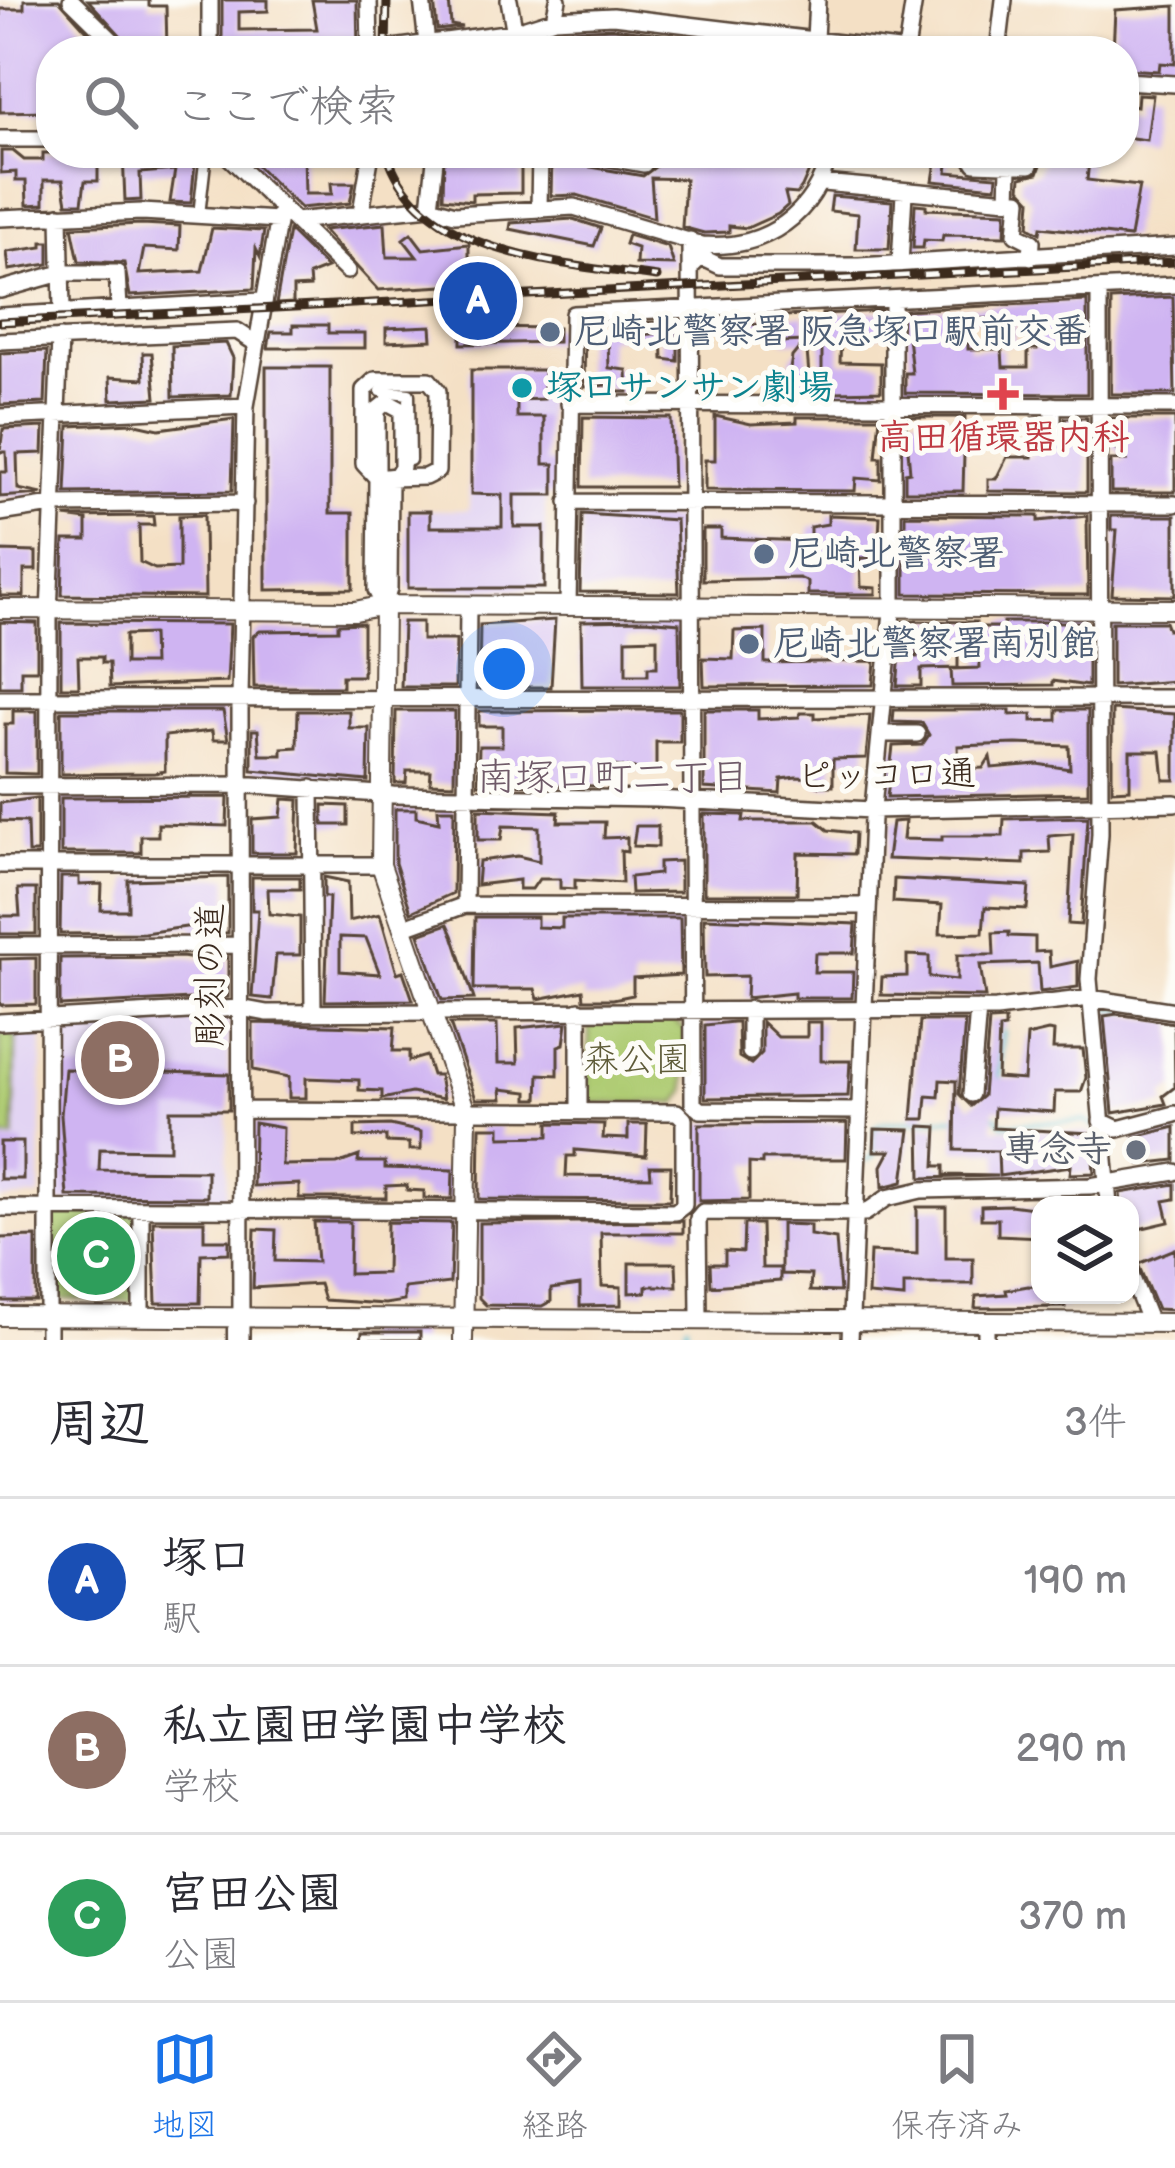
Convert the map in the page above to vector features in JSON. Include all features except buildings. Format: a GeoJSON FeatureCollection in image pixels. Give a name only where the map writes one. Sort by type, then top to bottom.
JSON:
{"type":"FeatureCollection","features":[{"type":"Feature","properties":{"kind":"street"},"geometry":{"type":"LineString","coordinates":[[71,0],[108,36]]}},
{"type":"Feature","properties":{"kind":"street"},"geometry":{"type":"LineString","coordinates":[[210,0],[210,36]]}},
{"type":"Feature","properties":{"kind":"street"},"geometry":{"type":"LineString","coordinates":[[369,0],[370,36]]}},
{"type":"Feature","properties":{"kind":"street"},"geometry":{"type":"LineString","coordinates":[[422,0],[426,36]]}},
{"type":"Feature","properties":{"kind":"street"},"geometry":{"type":"LineString","coordinates":[[509,0],[514,36]]}},
{"type":"Feature","properties":{"kind":"street"},"geometry":{"type":"LineString","coordinates":[[554,19],[558,0]]}},
{"type":"Feature","properties":{"kind":"street"},"geometry":{"type":"LineString","coordinates":[[815,36],[817,0]]}},
{"type":"Feature","properties":{"kind":"street"},"geometry":{"type":"LineString","coordinates":[[908,36],[914,0]]}},
{"type":"Feature","properties":{"kind":"street"},"geometry":{"type":"LineString","coordinates":[[1000,36],[1004,0]]}},
{"type":"Feature","properties":{"kind":"street"},"geometry":{"type":"LineString","coordinates":[[496,36],[554,19],[650,9],[798,36]]}},
{"type":"Feature","properties":{"kind":"street"},"geometry":{"type":"LineString","coordinates":[[1139,82],[1175,84]]}},
{"type":"Feature","properties":{"kind":"street"},"geometry":{"type":"LineString","coordinates":[[0,140],[36,139]]}},
{"type":"Feature","properties":{"kind":"street"},"geometry":{"type":"LineString","coordinates":[[199,215],[204,168]]}},
{"type":"Feature","properties":{"kind":"street"},"geometry":{"type":"LineString","coordinates":[[238,168],[279,213],[296,221],[347,271]]}},
{"type":"Feature","properties":{"kind":"street"},"geometry":{"type":"LineString","coordinates":[[362,212],[369,168]]}},
{"type":"Feature","properties":{"kind":"street"},"geometry":{"type":"LineString","coordinates":[[430,207],[434,168]]}},
{"type":"Feature","properties":{"kind":"street"},"geometry":{"type":"LineString","coordinates":[[539,208],[540,168]]}},
{"type":"Feature","properties":{"kind":"street"},"geometry":{"type":"LineString","coordinates":[[296,221],[430,207],[455,214],[574,207],[720,245],[792,225],[823,183],[826,168]]}},
{"type":"Feature","properties":{"kind":"street"},"geometry":{"type":"LineString","coordinates":[[1008,200],[1009,168]]}},
{"type":"Feature","properties":{"kind":"street"},"geometry":{"type":"LineString","coordinates":[[823,183],[904,194],[1019,200],[1016,234],[1032,242],[1031,256]]}},
{"type":"Feature","properties":{"kind":"street"},"geometry":{"type":"LineString","coordinates":[[900,264],[904,194]]}},
{"type":"Feature","properties":{"kind":"street"},"geometry":{"type":"LineString","coordinates":[[0,218],[279,213]]}},
{"type":"Feature","properties":{"kind":"street","name":"彫刻の道"},"geometry":{"type":"LineString","coordinates":[[237,1332],[246,406],[279,213]]}},
{"type":"Feature","properties":{"kind":"street"},"geometry":{"type":"LineString","coordinates":[[60,215],[62,311]]}},
{"type":"Feature","properties":{"kind":"street"},"geometry":{"type":"LineString","coordinates":[[757,237],[764,267]]}},
{"type":"Feature","properties":{"kind":"street"},"geometry":{"type":"LineString","coordinates":[[690,240],[695,1108],[860,1111]]}},
{"type":"Feature","properties":{"kind":"street"},"geometry":{"type":"LineString","coordinates":[[720,245],[715,254],[720,266]]}},
{"type":"Feature","properties":{"kind":"street"},"geometry":{"type":"LineString","coordinates":[[690,268],[701,257],[720,266],[764,267],[1175,248]]}},
{"type":"Feature","properties":{"kind":"street"},"geometry":{"type":"LineString","coordinates":[[0,290],[61,273],[117,273],[119,308]]}},
{"type":"Feature","properties":{"kind":"street"},"geometry":{"type":"LineString","coordinates":[[568,607],[573,314],[1175,285]]}},
{"type":"Feature","properties":{"kind":"street"},"geometry":{"type":"LineString","coordinates":[[1099,290],[1100,803],[1090,998],[1108,1196]]}},
{"type":"Feature","properties":{"kind":"street"},"geometry":{"type":"LineString","coordinates":[[849,1330],[870,1009],[868,906],[892,610],[898,299]]}},
{"type":"Feature","properties":{"kind":"street"},"geometry":{"type":"LineString","coordinates":[[0,316],[261,301]]}},
{"type":"Feature","properties":{"kind":"street"},"geometry":{"type":"LineString","coordinates":[[0,341],[237,331],[254,342]]}},
{"type":"Feature","properties":{"kind":"street"},"geometry":{"type":"LineString","coordinates":[[48,1340],[50,610],[60,338]]}},
{"type":"Feature","properties":{"kind":"street"},"geometry":{"type":"LineString","coordinates":[[375,380],[429,380],[438,391],[437,471],[425,478],[384,478],[364,464],[364,390],[375,380]]}},
{"type":"Feature","properties":{"kind":"street"},"geometry":{"type":"LineString","coordinates":[[380,391],[409,394],[410,460]]}},
{"type":"Feature","properties":{"kind":"street"},"geometry":{"type":"LineString","coordinates":[[569,404],[1175,406]]}},
{"type":"Feature","properties":{"kind":"street"},"geometry":{"type":"LineString","coordinates":[[1053,405],[1053,433]]}},
{"type":"Feature","properties":{"kind":"street"},"geometry":{"type":"LineString","coordinates":[[0,417],[246,406]]}},
{"type":"Feature","properties":{"kind":"street"},"geometry":{"type":"LineString","coordinates":[[384,478],[376,590],[384,605],[381,866],[464,1111],[463,1340]]}},
{"type":"Feature","properties":{"kind":"street"},"geometry":{"type":"LineString","coordinates":[[568,502],[1175,504]]}},
{"type":"Feature","properties":{"kind":"street"},"geometry":{"type":"LineString","coordinates":[[0,513],[52,505],[245,503]]}},
{"type":"Feature","properties":{"kind":"street"},"geometry":{"type":"LineString","coordinates":[[0,609],[355,610],[384,605],[468,605],[1175,609]]}},
{"type":"Feature","properties":{"kind":"street"},"geometry":{"type":"LineString","coordinates":[[465,905],[468,605]]}},
{"type":"Feature","properties":{"kind":"street"},"geometry":{"type":"LineString","coordinates":[[0,699],[1175,698]]}},
{"type":"Feature","properties":{"kind":"street"},"geometry":{"type":"LineString","coordinates":[[884,734],[917,734]]}},
{"type":"Feature","properties":{"kind":"street","name":"ピッコロ通"},"geometry":{"type":"LineString","coordinates":[[0,786],[240,785],[879,810],[1175,803]]}},
{"type":"Feature","properties":{"kind":"street"},"geometry":{"type":"LineString","coordinates":[[311,788],[313,1013]]}},
{"type":"Feature","properties":{"kind":"street"},"geometry":{"type":"LineString","coordinates":[[0,866],[381,866]]}},
{"type":"Feature","properties":{"kind":"street"},"geometry":{"type":"LineString","coordinates":[[402,928],[465,905],[868,906]]}},
{"type":"Feature","properties":{"kind":"street"},"geometry":{"type":"LineString","coordinates":[[0,946],[239,945]]}},
{"type":"Feature","properties":{"kind":"street"},"geometry":{"type":"LineString","coordinates":[[0,1022],[240,1008],[313,1013],[978,1009],[1090,998],[1175,1011]]}},
{"type":"Feature","properties":{"kind":"street"},"geometry":{"type":"LineString","coordinates":[[750,1009],[750,1052]]}},
{"type":"Feature","properties":{"kind":"street"},"geometry":{"type":"LineString","coordinates":[[971,1094],[978,1009]]}},
{"type":"Feature","properties":{"kind":"street"},"geometry":{"type":"LineString","coordinates":[[579,1010],[579,1112]]}},
{"type":"Feature","properties":{"kind":"street"},"geometry":{"type":"LineString","coordinates":[[0,1208],[681,1209],[682,1113],[241,1110]]}},
{"type":"Feature","properties":{"kind":"street"},"geometry":{"type":"LineString","coordinates":[[1101,1121],[1118,1129],[1175,1114]]}},
{"type":"Feature","properties":{"kind":"street"},"geometry":{"type":"LineString","coordinates":[[692,1340],[698,1217],[704,1212],[854,1213],[921,1190],[1107,1183],[1175,1172]]}},
{"type":"Feature","properties":{"kind":"street"},"geometry":{"type":"LineString","coordinates":[[141,1209],[141,1316]]}},
{"type":"Feature","properties":{"kind":"street"},"geometry":{"type":"LineString","coordinates":[[1139,1296],[1150,1323]]}},
{"type":"Feature","properties":{"kind":"street"},"geometry":{"type":"LineString","coordinates":[[0,1316],[141,1316],[237,1332],[466,1317],[695,1317],[849,1330],[1067,1331],[1175,1323]]}},
{"type":"Feature","properties":{"kind":"shaded area"},"geometry":{"type":"Polygon","coordinates":[[[469,369],[546,369],[546,462],[555,463],[555,495],[545,496],[545,589],[407,589],[407,510],[469,510],[469,369]]]}},
{"type":"Feature","properties":{"kind":"shaded area"},"geometry":{"type":"Polygon","coordinates":[[[229,1019],[226,1204],[60,1203],[54,1197],[58,1025],[229,1019]]]}},
{"type":"Feature","properties":{"kind":"shaded area"},"geometry":{"type":"Polygon","coordinates":[[[35,1025],[42,1031],[40,1196],[0,1200],[0,1027],[35,1025]]]}},
{"type":"Feature","properties":{"kind":"green space","name":"森公園"},"geometry":{"type":"Polygon","coordinates":[[[668,1016],[685,1030],[686,1091],[677,1103],[588,1103],[589,1017],[668,1016]]]}},
{"type":"Feature","properties":{"kind":"green space"},"geometry":{"type":"Polygon","coordinates":[[[0,1034],[16,1034],[14,1138],[0,1137],[0,1034]]]}},
{"type":"Feature","properties":{"kind":"green space"},"geometry":{"type":"Polygon","coordinates":[[[53,1212],[138,1213],[140,1301],[55,1299],[53,1212]]]}},
{"type":"Feature","properties":{"kind":"waterway"},"geometry":{"type":"LineString","coordinates":[[1100,1007],[1128,1011]]}},
{"type":"Feature","properties":{"kind":"waterway"},"geometry":{"type":"LineString","coordinates":[[999,1081],[1003,1032]]}},
{"type":"Feature","properties":{"kind":"waterway"},"geometry":{"type":"LineString","coordinates":[[996,1116],[1003,1124],[1085,1121],[1099,1129]]}},
{"type":"Feature","properties":{"kind":"waterway"},"geometry":{"type":"LineString","coordinates":[[866,1161],[874,1156],[875,1127],[881,1123],[961,1117]]}},
{"type":"Feature","properties":{"kind":"waterway"},"geometry":{"type":"LineString","coordinates":[[686,1340],[687,1324]]}},
{"type":"Feature","properties":{"kind":"railway"},"geometry":{"type":"LineString","coordinates":[[386,36],[387,0]]}},
{"type":"Feature","properties":{"kind":"railway"},"geometry":{"type":"LineString","coordinates":[[394,168],[404,188],[430,214],[462,235],[540,259],[657,277]]}},
{"type":"Feature","properties":{"kind":"railway"},"geometry":{"type":"LineString","coordinates":[[0,322],[1175,262]]}},
{"type":"Feature","properties":{"kind":"place","name":"塚口"},"geometry":{"type":"Point","coordinates":[478,301]}},
{"type":"Feature","properties":{"kind":"place","name":"尼崎北警察署 阪急塚口駅前交番"},"geometry":{"type":"Point","coordinates":[550,332]}},
{"type":"Feature","properties":{"kind":"place","name":"塚口サンサン劇場"},"geometry":{"type":"Point","coordinates":[522,388]}},
{"type":"Feature","properties":{"kind":"place","name":"高田循環器内科"},"geometry":{"type":"Point","coordinates":[1003,394]}},
{"type":"Feature","properties":{"kind":"place","name":"尼崎北警察署"},"geometry":{"type":"Point","coordinates":[764,554]}},
{"type":"Feature","properties":{"kind":"place","name":"尼崎北警察署南別館"},"geometry":{"type":"Point","coordinates":[749,644]}},
{"type":"Feature","properties":{"kind":"place","name":"私立園田学園中学校"},"geometry":{"type":"Point","coordinates":[120,1060]}},
{"type":"Feature","properties":{"kind":"place","name":"専念寺"},"geometry":{"type":"Point","coordinates":[1136,1150]}},
{"type":"Feature","properties":{"kind":"place","name":"宮田公園"},"geometry":{"type":"Point","coordinates":[96,1256]}},
{"type":"Feature","properties":{"kind":"district","name":"南塚口町二丁目"},"geometry":{"type":"Point","coordinates":[613,778]}}]}
